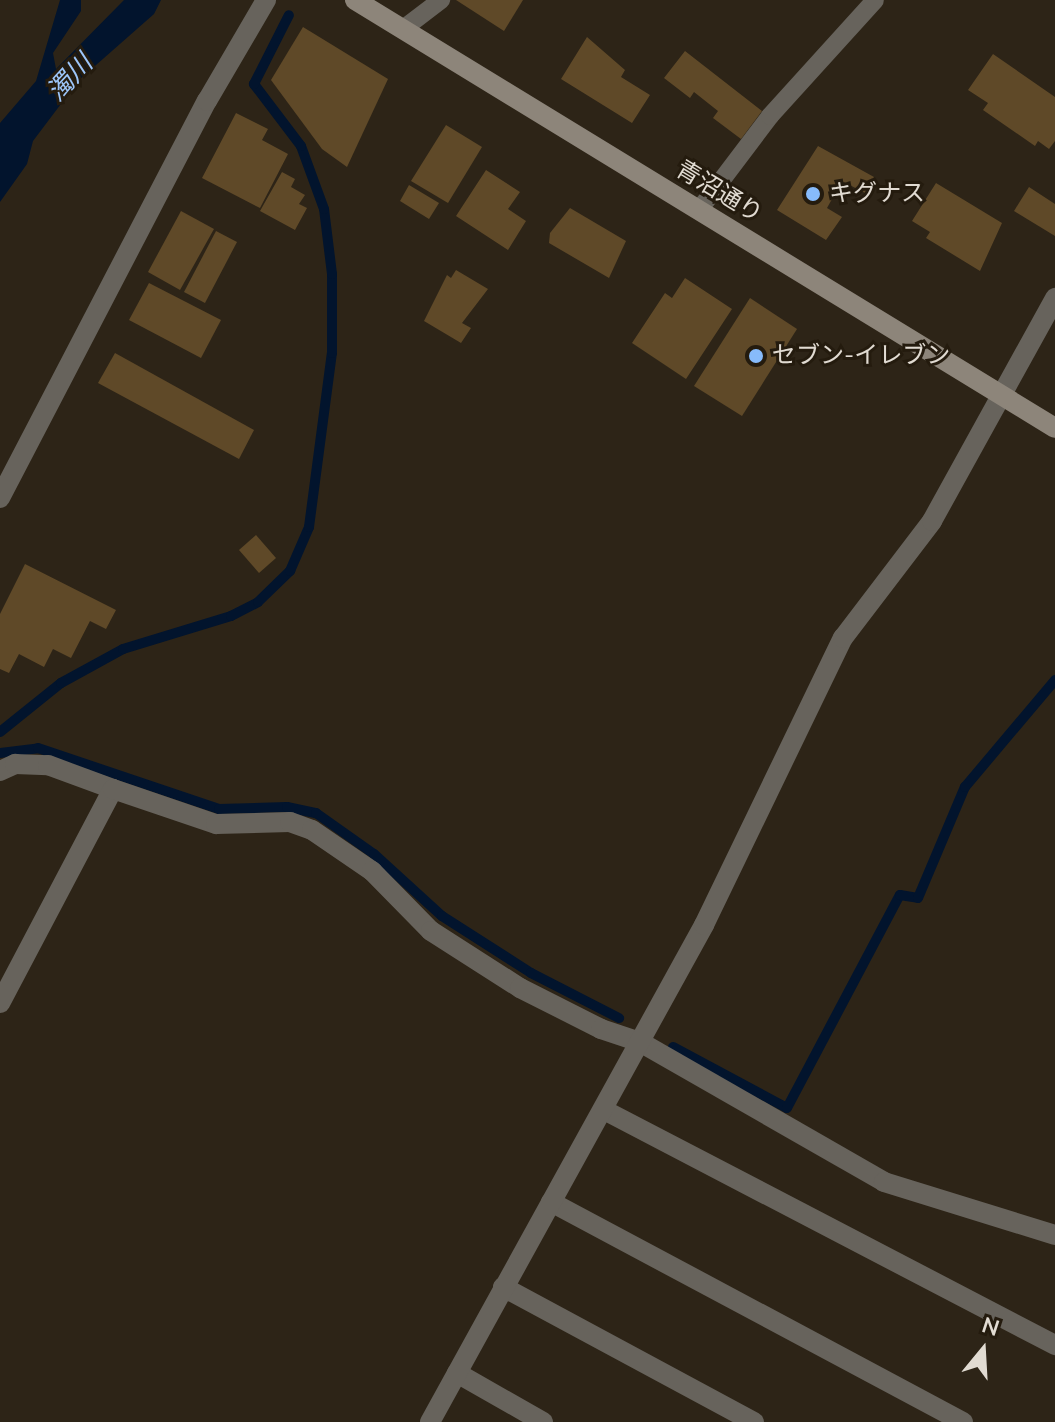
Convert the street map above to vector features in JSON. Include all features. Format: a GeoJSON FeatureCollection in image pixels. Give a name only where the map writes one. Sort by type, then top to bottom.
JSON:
{"type":"FeatureCollection","features":[{"type":"Feature","properties":{"kind":"street"},"geometry":{"type":"LineString","coordinates":[[0,498],[207,101],[266,0]]}},
{"type":"Feature","properties":{"kind":"street","name":"青沼通り"},"geometry":{"type":"LineString","coordinates":[[355,0],[1055,428]]}},
{"type":"Feature","properties":{"kind":"street"},"geometry":{"type":"LineString","coordinates":[[430,1422],[704,925],[843,638],[932,521],[998,393],[1055,298]]}},
{"type":"Feature","properties":{"kind":"street"},"geometry":{"type":"LineString","coordinates":[[0,771],[15,764],[48,765],[216,824],[290,822],[312,830],[372,871],[431,931],[520,988],[601,1029],[640,1042],[884,1182],[1055,1235]]}},
{"type":"Feature","properties":{"kind":"street"},"geometry":{"type":"LineString","coordinates":[[0,1003],[113,789]]}},
{"type":"Feature","properties":{"kind":"street"},"geometry":{"type":"LineString","coordinates":[[604,1110],[1055,1345]]}},
{"type":"Feature","properties":{"kind":"street"},"geometry":{"type":"LineString","coordinates":[[551,1202],[963,1422]]}},
{"type":"Feature","properties":{"kind":"street"},"geometry":{"type":"LineString","coordinates":[[503,1287],[754,1422]]}},
{"type":"Feature","properties":{"kind":"street"},"geometry":{"type":"LineString","coordinates":[[457,1373],[543,1422]]}},
{"type":"Feature","properties":{"kind":"lane"},"geometry":{"type":"LineString","coordinates":[[403,29],[441,0]]}},
{"type":"Feature","properties":{"kind":"lane"},"geometry":{"type":"LineString","coordinates":[[699,210],[770,116],[875,0]]}},
{"type":"Feature","properties":{"kind":"water","name":"濁川"},"geometry":{"type":"Polygon","coordinates":[[[60,0],[81,0],[81,11],[53,53],[56,69],[124,0],[161,0],[154,14],[79,80],[33,141],[27,164],[0,202],[0,123],[36,81],[60,0]]]}},
{"type":"Feature","properties":{"kind":"building"},"geometry":{"type":"Polygon","coordinates":[[[456,0],[523,0],[504,31],[456,0]]]}},
{"type":"Feature","properties":{"kind":"building"},"geometry":{"type":"Polygon","coordinates":[[[303,27],[388,79],[347,167],[322,149],[271,80],[303,27]]]}},
{"type":"Feature","properties":{"kind":"building"},"geometry":{"type":"Polygon","coordinates":[[[587,37],[625,70],[621,77],[650,95],[632,123],[561,79],[587,37]]]}},
{"type":"Feature","properties":{"kind":"building"},"geometry":{"type":"Polygon","coordinates":[[[685,51],[762,111],[741,139],[713,118],[718,111],[694,92],[690,98],[664,78],[685,51]]]}},
{"type":"Feature","properties":{"kind":"building"},"geometry":{"type":"Polygon","coordinates":[[[993,54],[1055,97],[1055,141],[1049,149],[1038,141],[1035,146],[983,110],[988,103],[968,90],[993,54]]]}},
{"type":"Feature","properties":{"kind":"building"},"geometry":{"type":"Polygon","coordinates":[[[236,113],[268,129],[262,140],[288,154],[260,208],[202,178],[236,113]]]}},
{"type":"Feature","properties":{"kind":"building"},"geometry":{"type":"Polygon","coordinates":[[[446,125],[482,147],[448,203],[411,181],[446,125]]]}},
{"type":"Feature","properties":{"kind":"building"},"geometry":{"type":"Polygon","coordinates":[[[818,146],[874,177],[865,193],[842,181],[827,208],[842,217],[826,240],[777,210],[818,146]]]}},
{"type":"Feature","properties":{"kind":"building"},"geometry":{"type":"Polygon","coordinates":[[[486,170],[520,192],[508,209],[526,221],[508,250],[456,216],[486,170]]]}},
{"type":"Feature","properties":{"kind":"building"},"geometry":{"type":"Polygon","coordinates":[[[282,172],[295,179],[291,187],[305,195],[299,204],[307,208],[295,230],[260,211],[282,172]]]}},
{"type":"Feature","properties":{"kind":"building"},"geometry":{"type":"Polygon","coordinates":[[[936,183],[1002,223],[980,271],[926,238],[930,232],[912,221],[936,183]]]}},
{"type":"Feature","properties":{"kind":"building"},"geometry":{"type":"Polygon","coordinates":[[[409,185],[439,203],[429,219],[400,201],[409,185]]]}},
{"type":"Feature","properties":{"kind":"building"},"geometry":{"type":"Polygon","coordinates":[[[1029,187],[1055,204],[1055,236],[1014,211],[1029,187]]]}},
{"type":"Feature","properties":{"kind":"building"},"geometry":{"type":"Polygon","coordinates":[[[570,208],[626,241],[609,278],[549,243],[550,233],[570,208]]]}},
{"type":"Feature","properties":{"kind":"building"},"geometry":{"type":"Polygon","coordinates":[[[181,211],[214,229],[180,290],[148,272],[181,211]]]}},
{"type":"Feature","properties":{"kind":"building"},"geometry":{"type":"Polygon","coordinates":[[[216,231],[237,242],[205,303],[184,292],[216,231]]]}},
{"type":"Feature","properties":{"kind":"building"},"geometry":{"type":"Polygon","coordinates":[[[456,270],[488,289],[462,323],[471,328],[461,343],[424,321],[447,275],[451,278],[456,270]]]}},
{"type":"Feature","properties":{"kind":"building"},"geometry":{"type":"Polygon","coordinates":[[[685,278],[732,309],[686,379],[632,343],[665,293],[672,298],[685,278]]]}},
{"type":"Feature","properties":{"kind":"building"},"geometry":{"type":"Polygon","coordinates":[[[149,283],[221,320],[201,358],[129,320],[149,283]]]}},
{"type":"Feature","properties":{"kind":"building"},"geometry":{"type":"Polygon","coordinates":[[[750,298],[797,329],[742,416],[694,386],[750,298]]]}},
{"type":"Feature","properties":{"kind":"building"},"geometry":{"type":"Polygon","coordinates":[[[115,353],[254,430],[239,459],[98,383],[115,353]]]}},
{"type":"Feature","properties":{"kind":"building"},"geometry":{"type":"Polygon","coordinates":[[[256,535],[276,558],[259,573],[239,550],[256,535]]]}},
{"type":"Feature","properties":{"kind":"building"},"geometry":{"type":"Polygon","coordinates":[[[25,564],[116,610],[106,629],[90,621],[71,658],[53,649],[44,667],[19,654],[9,673],[0,669],[0,614],[25,564]]]}},
{"type":"Feature","properties":{"kind":"waterway"},"geometry":{"type":"LineString","coordinates":[[0,732],[61,683],[123,649],[231,616],[258,602],[290,571],[309,527],[332,353],[332,274],[324,209],[301,146],[254,84],[289,15]]}},
{"type":"Feature","properties":{"kind":"waterway"},"geometry":{"type":"LineString","coordinates":[[673,1047],[787,1108],[900,895],[918,898],[965,787],[1055,680]]}},
{"type":"Feature","properties":{"kind":"waterway"},"geometry":{"type":"LineString","coordinates":[[0,753],[38,748],[219,809],[287,807],[316,813],[374,854],[442,916],[531,973],[619,1018]]}},
{"type":"Feature","properties":{"kind":"place","name":"キグナス"},"geometry":{"type":"Point","coordinates":[813,194]}},
{"type":"Feature","properties":{"kind":"place","name":"セブン-イレブン"},"geometry":{"type":"Point","coordinates":[756,356]}}]}
